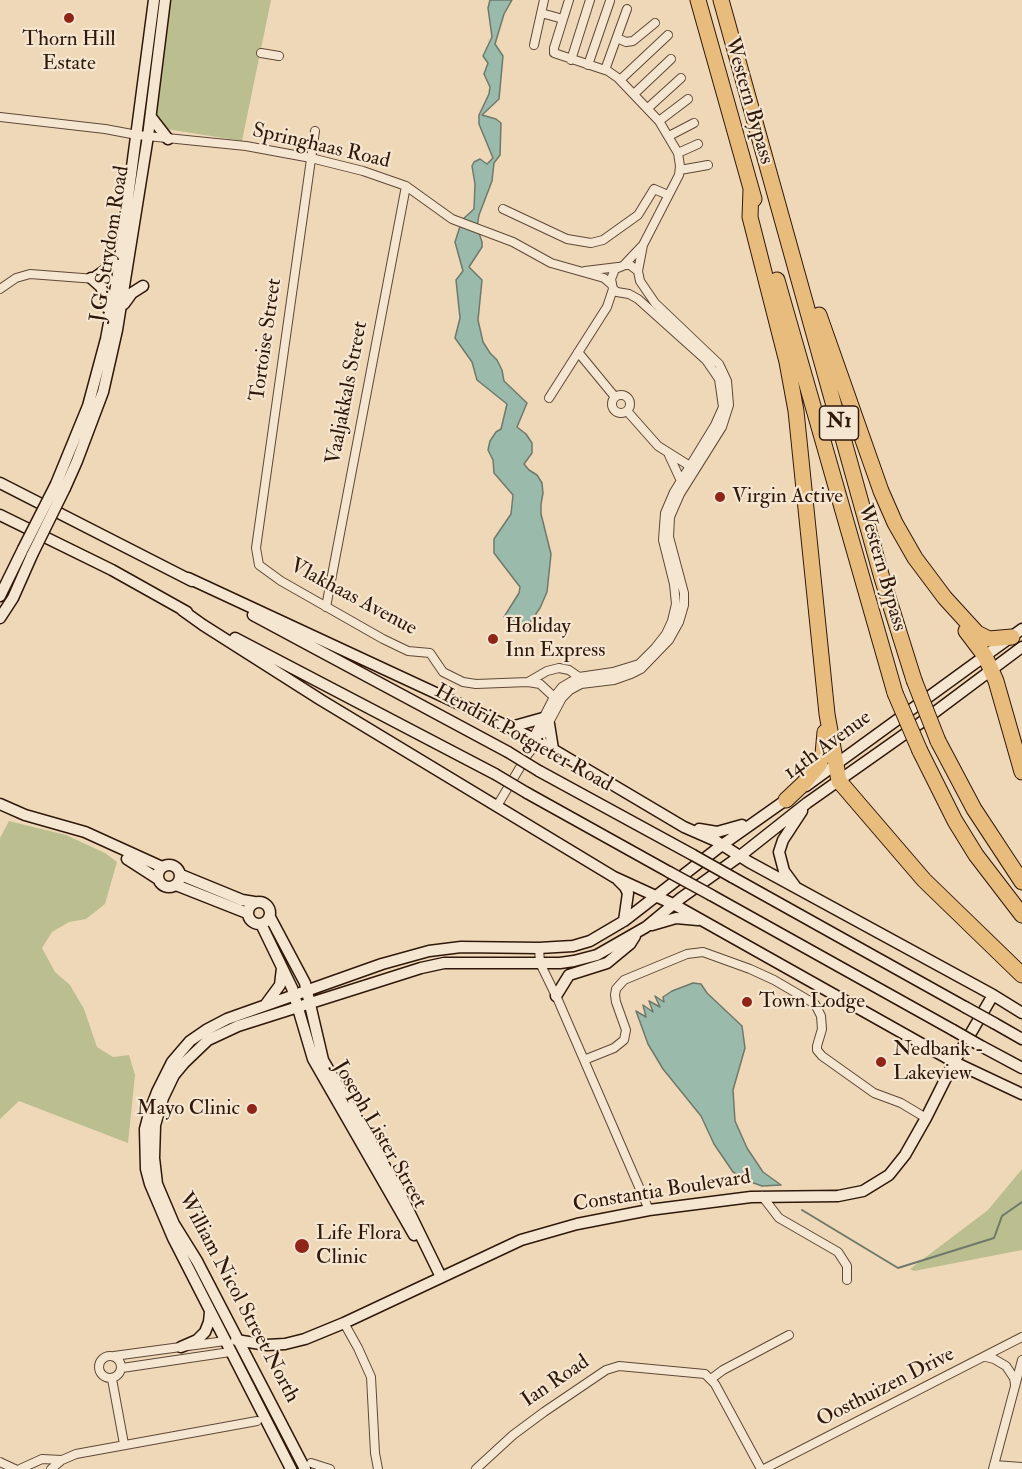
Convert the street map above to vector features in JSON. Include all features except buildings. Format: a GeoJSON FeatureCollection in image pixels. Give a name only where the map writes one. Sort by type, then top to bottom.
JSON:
{"type":"FeatureCollection","features":[{"type":"Feature","properties":{"kind":"highway","name":"Western Bypass"},"geometry":{"type":"LineString","coordinates":[[698,0],[895,693],[920,752],[955,821],[976,855],[1022,915]]}},
{"type":"Feature","properties":{"kind":"highway","name":"Western Bypass"},"geometry":{"type":"LineString","coordinates":[[721,0],[882,578],[914,680],[938,741],[974,808],[1022,882]]}},
{"type":"Feature","properties":{"kind":"highway"},"geometry":{"type":"LineString","coordinates":[[767,164],[881,491],[910,551],[945,598],[977,633],[993,639],[1019,638]]}},
{"type":"Feature","properties":{"kind":"highway"},"geometry":{"type":"LineString","coordinates":[[752,190],[750,217],[787,362],[796,411],[827,714],[838,773],[924,880],[1022,975]]}},
{"type":"Feature","properties":{"kind":"highway"},"geometry":{"type":"LineString","coordinates":[[945,598],[956,618],[989,663],[1022,772]]}},
{"type":"Feature","properties":{"kind":"highway"},"geometry":{"type":"LineString","coordinates":[[786,800],[819,765],[823,754],[827,714]]}},
{"type":"Feature","properties":{"kind":"main road","name":"J.G. Strydom Road"},"geometry":{"type":"LineString","coordinates":[[60,486],[88,406],[111,314],[129,264],[154,0]]}},
{"type":"Feature","properties":{"kind":"main road","name":"J.G. Strydom Road"},"geometry":{"type":"LineString","coordinates":[[60,486],[77,461],[103,392],[122,307],[120,255],[142,136],[151,117],[165,0]]}},
{"type":"Feature","properties":{"kind":"main road"},"geometry":{"type":"LineString","coordinates":[[151,117],[168,139]]}},
{"type":"Feature","properties":{"kind":"main road"},"geometry":{"type":"LineString","coordinates":[[111,314],[103,290],[93,278],[108,268],[120,255]]}},
{"type":"Feature","properties":{"kind":"main road"},"geometry":{"type":"LineString","coordinates":[[122,307],[141,285],[129,264]]}},
{"type":"Feature","properties":{"kind":"main road","name":"Hendrik Potgieter Road"},"geometry":{"type":"LineString","coordinates":[[0,483],[188,578],[508,752],[1022,1039]]}},
{"type":"Feature","properties":{"kind":"main road"},"geometry":{"type":"LineString","coordinates":[[0,596],[28,552],[60,486]]}},
{"type":"Feature","properties":{"kind":"main road"},"geometry":{"type":"LineString","coordinates":[[0,515],[112,570],[182,610],[495,774],[1022,1068]]}},
{"type":"Feature","properties":{"kind":"main road"},"geometry":{"type":"LineString","coordinates":[[0,618],[13,598],[28,552]]}},
{"type":"Feature","properties":{"kind":"main road"},"geometry":{"type":"LineString","coordinates":[[188,578],[536,740],[684,827],[722,844],[798,889],[1022,1013]]}},
{"type":"Feature","properties":{"kind":"main road"},"geometry":{"type":"LineString","coordinates":[[182,610],[203,626],[330,705],[614,877],[673,904],[954,1062],[1022,1094]]}},
{"type":"Feature","properties":{"kind":"main road","name":"14th Avenue"},"geometry":{"type":"LineString","coordinates":[[673,904],[740,856],[807,803],[838,773],[989,663],[1019,638]]}},
{"type":"Feature","properties":{"kind":"main road","name":"14th Avenue"},"geometry":{"type":"LineString","coordinates":[[656,896],[722,844],[786,800],[838,773],[989,663]]}},
{"type":"Feature","properties":{"kind":"main road"},"geometry":{"type":"LineString","coordinates":[[510,728],[546,721],[553,749]]}},
{"type":"Feature","properties":{"kind":"main road"},"geometry":{"type":"LineString","coordinates":[[798,889],[784,871],[779,852],[783,840],[807,803]]}},
{"type":"Feature","properties":{"kind":"main road"},"geometry":{"type":"LineString","coordinates":[[0,804],[25,815],[74,827],[162,867]]}},
{"type":"Feature","properties":{"kind":"main road"},"geometry":{"type":"LineString","coordinates":[[684,827],[723,831],[734,829],[761,817]]}},
{"type":"Feature","properties":{"kind":"main road"},"geometry":{"type":"LineString","coordinates":[[98,838],[113,851],[166,886],[179,880],[242,900],[266,904],[270,910],[270,916],[261,924],[253,923],[247,916],[250,905],[254,903]]}},
{"type":"Feature","properties":{"kind":"main road"},"geometry":{"type":"LineString","coordinates":[[158,879],[162,867],[166,864],[174,865],[179,880],[247,913]]}},
{"type":"Feature","properties":{"kind":"main road"},"geometry":{"type":"LineString","coordinates":[[614,877],[628,893],[624,921]]}},
{"type":"Feature","properties":{"kind":"main road","name":"William Nicol Street North"},"geometry":{"type":"LineString","coordinates":[[291,1469],[173,1238],[150,1184],[146,1169],[146,1129],[150,1110],[163,1077],[172,1062],[190,1041],[227,1019],[382,964],[429,951],[461,947],[573,946],[590,941],[624,921],[656,896]]}},
{"type":"Feature","properties":{"kind":"main road","name":"William Nicol Street North"},"geometry":{"type":"LineString","coordinates":[[308,1466],[244,1344],[164,1202],[155,1170],[153,1139],[163,1098],[174,1075],[208,1040],[232,1028],[421,968],[444,963],[573,962],[592,957],[641,930],[673,904]]}},
{"type":"Feature","properties":{"kind":"main road","name":"Joseph Lister Street"},"geometry":{"type":"LineString","coordinates":[[270,916],[307,991],[323,1060],[398,1189],[438,1278]]}},
{"type":"Feature","properties":{"kind":"main road"},"geometry":{"type":"LineString","coordinates":[[556,996],[569,975],[608,963],[630,944],[641,930],[676,918],[701,921]]}},
{"type":"Feature","properties":{"kind":"main road","name":"Joseph Lister Street"},"geometry":{"type":"LineString","coordinates":[[261,924],[294,995],[310,1050],[320,1072],[384,1180],[438,1278]]}},
{"type":"Feature","properties":{"kind":"main road"},"geometry":{"type":"LineString","coordinates":[[265,1005],[280,985],[282,967]]}},
{"type":"Feature","properties":{"kind":"main road","name":"Constantia Boulevard"},"geometry":{"type":"LineString","coordinates":[[225,1341],[267,1345],[297,1342],[344,1323],[521,1240],[577,1224],[649,1210],[762,1196],[851,1194],[879,1182],[904,1155],[993,995]]}},
{"type":"Feature","properties":{"kind":"main road"},"geometry":{"type":"LineString","coordinates":[[945,1081],[958,1075],[975,1072]]}},
{"type":"Feature","properties":{"kind":"main road"},"geometry":{"type":"LineString","coordinates":[[181,1347],[197,1340],[205,1332],[210,1312]]}},
{"type":"Feature","properties":{"kind":"main road","name":"Constantia Boulevard"},"geometry":{"type":"LineString","coordinates":[[230,1352],[244,1344]]}},
{"type":"Feature","properties":{"kind":"street"},"geometry":{"type":"LineString","coordinates":[[534,45],[544,0]]}},
{"type":"Feature","properties":{"kind":"street"},"geometry":{"type":"LineString","coordinates":[[569,0],[554,48],[556,55],[605,70],[620,80],[648,108],[669,135],[678,153],[680,170],[708,165]]}},
{"type":"Feature","properties":{"kind":"street"},"geometry":{"type":"LineString","coordinates":[[571,60],[590,0]]}},
{"type":"Feature","properties":{"kind":"street"},"geometry":{"type":"LineString","coordinates":[[588,65],[610,1]]}},
{"type":"Feature","properties":{"kind":"street"},"geometry":{"type":"LineString","coordinates":[[605,70],[627,9]]}},
{"type":"Feature","properties":{"kind":"street"},"geometry":{"type":"LineString","coordinates":[[541,13],[563,19]]}},
{"type":"Feature","properties":{"kind":"street"},"geometry":{"type":"LineString","coordinates":[[617,38],[626,42],[633,41],[655,23]]}},
{"type":"Feature","properties":{"kind":"street"},"geometry":{"type":"LineString","coordinates":[[620,80],[668,35]]}},
{"type":"Feature","properties":{"kind":"street"},"geometry":{"type":"LineString","coordinates":[[261,53],[279,56]]}},
{"type":"Feature","properties":{"kind":"street"},"geometry":{"type":"LineString","coordinates":[[634,94],[671,60]]}},
{"type":"Feature","properties":{"kind":"street"},"geometry":{"type":"LineString","coordinates":[[648,108],[681,78]]}},
{"type":"Feature","properties":{"kind":"street"},"geometry":{"type":"LineString","coordinates":[[659,121],[688,99]]}},
{"type":"Feature","properties":{"kind":"street","name":"Springhaas Road"},"geometry":{"type":"LineString","coordinates":[[0,117],[105,129],[142,136],[246,146],[311,158],[363,171],[406,186],[452,219],[513,242],[551,263],[604,278],[612,286]]}},
{"type":"Feature","properties":{"kind":"street"},"geometry":{"type":"LineString","coordinates":[[669,135],[694,123]]}},
{"type":"Feature","properties":{"kind":"street","name":"Tortoise Street"},"geometry":{"type":"LineString","coordinates":[[257,555],[256,548],[315,131]]}},
{"type":"Feature","properties":{"kind":"street"},"geometry":{"type":"LineString","coordinates":[[678,153],[698,144]]}},
{"type":"Feature","properties":{"kind":"street","name":"Vlakhaas Avenue"},"geometry":{"type":"LineString","coordinates":[[580,680],[639,664],[666,634],[672,621],[675,604],[675,593],[663,540],[664,522],[669,502],[681,481],[693,468],[726,418],[729,405],[727,381],[719,364],[659,308],[640,281],[638,271],[643,245],[680,170]]}},
{"type":"Feature","properties":{"kind":"street","name":"Vaaljakkals Street"},"geometry":{"type":"LineString","coordinates":[[326,606],[406,186]]}},
{"type":"Feature","properties":{"kind":"street"},"geometry":{"type":"LineString","coordinates":[[502,209],[567,239],[591,243],[603,240],[638,215],[654,189],[668,195]]}},
{"type":"Feature","properties":{"kind":"street"},"geometry":{"type":"LineString","coordinates":[[549,398],[607,307],[612,274],[643,245]]}},
{"type":"Feature","properties":{"kind":"street"},"geometry":{"type":"LineString","coordinates":[[580,272],[622,266],[630,266],[638,271]]}},
{"type":"Feature","properties":{"kind":"street"},"geometry":{"type":"LineString","coordinates":[[0,289],[16,278],[30,274],[122,281]]}},
{"type":"Feature","properties":{"kind":"street"},"geometry":{"type":"LineString","coordinates":[[607,307],[636,288],[640,281]]}},
{"type":"Feature","properties":{"kind":"street"},"geometry":{"type":"LineString","coordinates":[[612,286],[626,294]]}},
{"type":"Feature","properties":{"kind":"street","name":"Vlakhaas Avenue"},"geometry":{"type":"LineString","coordinates":[[257,555],[262,569],[408,651],[430,653],[443,672],[463,682],[476,684],[528,682],[553,669],[569,670],[580,680],[614,680],[641,669],[669,640],[679,622],[684,605],[684,593],[669,537],[670,517],[723,407],[722,390],[712,366],[638,298],[626,294]]}},
{"type":"Feature","properties":{"kind":"street"},"geometry":{"type":"LineString","coordinates":[[578,352],[615,397]]}},
{"type":"Feature","properties":{"kind":"street"},"geometry":{"type":"LineString","coordinates":[[620,394],[627,396],[630,402],[627,411],[621,413],[615,411],[611,402],[615,397],[620,394]]}},
{"type":"Feature","properties":{"kind":"street"},"geometry":{"type":"LineString","coordinates":[[627,411],[658,446],[693,468]]}},
{"type":"Feature","properties":{"kind":"street"},"geometry":{"type":"LineString","coordinates":[[669,454],[681,481]]}},
{"type":"Feature","properties":{"kind":"street"},"geometry":{"type":"LineString","coordinates":[[546,721],[554,697],[567,683],[580,680]]}},
{"type":"Feature","properties":{"kind":"street"},"geometry":{"type":"LineString","coordinates":[[497,806],[546,721],[562,698],[580,680]]}},
{"type":"Feature","properties":{"kind":"street"},"geometry":{"type":"LineString","coordinates":[[528,682],[540,684],[554,697]]}},
{"type":"Feature","properties":{"kind":"street"},"geometry":{"type":"LineString","coordinates":[[539,948],[540,963],[649,1210]]}},
{"type":"Feature","properties":{"kind":"street"},"geometry":{"type":"LineString","coordinates":[[584,1060],[614,1048],[624,1040],[626,1030],[615,995],[616,989],[624,980],[687,954],[702,952],[774,980],[815,1004],[821,1016],[822,1029],[817,1046],[822,1056],[869,1090],[901,1103],[926,1118]]}},
{"type":"Feature","properties":{"kind":"street"},"geometry":{"type":"LineString","coordinates":[[762,1196],[779,1218],[838,1252],[847,1266],[847,1280]]}},
{"type":"Feature","properties":{"kind":"street"},"geometry":{"type":"LineString","coordinates":[[344,1323],[371,1377],[378,1469]]}},
{"type":"Feature","properties":{"kind":"street"},"geometry":{"type":"LineString","coordinates":[[763,1469],[711,1379],[723,1370],[789,1335]]}},
{"type":"Feature","properties":{"kind":"street","name":"Oosthuizen Drive"},"geometry":{"type":"LineString","coordinates":[[763,1469],[1022,1338]]}},
{"type":"Feature","properties":{"kind":"street"},"geometry":{"type":"LineString","coordinates":[[114,1356],[121,1362],[122,1368],[119,1375],[112,1378],[101,1374],[99,1367],[104,1358],[114,1356],[225,1341]]}},
{"type":"Feature","properties":{"kind":"street"},"geometry":{"type":"LineString","coordinates":[[122,1368],[230,1352]]}},
{"type":"Feature","properties":{"kind":"street"},"geometry":{"type":"LineString","coordinates":[[986,1358],[994,1359],[1006,1366],[1015,1384]]}},
{"type":"Feature","properties":{"kind":"street"},"geometry":{"type":"LineString","coordinates":[[1022,1360],[994,1467],[1022,1467]]}},
{"type":"Feature","properties":{"kind":"street","name":"Ian Road"},"geometry":{"type":"LineString","coordinates":[[476,1469],[526,1424],[614,1366],[702,1372],[711,1379]]}},
{"type":"Feature","properties":{"kind":"street"},"geometry":{"type":"LineString","coordinates":[[112,1378],[124,1444]]}},
{"type":"Feature","properties":{"kind":"street"},"geometry":{"type":"LineString","coordinates":[[51,1469],[62,1460],[76,1454],[256,1421]]}},
{"type":"Feature","properties":{"kind":"street"},"geometry":{"type":"LineString","coordinates":[[20,1469],[42,1459],[62,1460]]}},
{"type":"Feature","properties":{"kind":"street"},"geometry":{"type":"LineString","coordinates":[[0,1462],[15,1469]]}},
{"type":"Feature","properties":{"kind":"street"},"geometry":{"type":"LineString","coordinates":[[308,1466],[330,1469]]}},
{"type":"Feature","properties":{"kind":"green space"},"geometry":{"type":"Polygon","coordinates":[[[167,0],[271,0],[242,141],[154,127],[167,0]]]}},
{"type":"Feature","properties":{"kind":"green space"},"geometry":{"type":"Polygon","coordinates":[[[9,821],[66,835],[105,853],[117,862],[105,904],[86,919],[69,922],[52,932],[42,948],[55,972],[70,985],[84,1009],[97,1047],[113,1057],[129,1055],[135,1075],[128,1143],[19,1101],[0,1119],[0,838],[9,821]]]}},
{"type":"Feature","properties":{"kind":"green space"},"geometry":{"type":"Polygon","coordinates":[[[1022,1169],[1022,1250],[914,1271],[910,1269],[988,1210],[1022,1169]]]}},
{"type":"Feature","properties":{"kind":"shaded area"},"geometry":{"type":"Polygon","coordinates":[[[490,0],[512,0],[504,14],[495,44],[503,56],[499,99],[482,115],[501,123],[500,155],[494,163],[492,181],[479,215],[477,227],[482,247],[469,267],[482,280],[478,320],[483,342],[497,360],[504,381],[527,403],[517,427],[532,443],[532,453],[524,464],[537,475],[542,483],[541,514],[551,554],[547,592],[540,608],[527,627],[504,617],[519,593],[520,587],[494,553],[494,539],[511,514],[513,495],[494,473],[493,460],[488,450],[490,441],[501,429],[507,404],[477,380],[472,362],[455,338],[460,318],[456,280],[463,271],[455,242],[462,220],[474,209],[475,184],[472,166],[480,159],[487,164],[493,158],[479,124],[479,115],[490,87],[484,74],[488,63],[483,56],[492,37],[488,8],[490,0]]]}},
{"type":"Feature","properties":{"kind":"shaded area"},"geometry":{"type":"Polygon","coordinates":[[[693,983],[701,984],[707,993],[742,1026],[745,1048],[733,1090],[735,1121],[747,1148],[763,1172],[781,1185],[762,1186],[751,1182],[751,1178],[733,1172],[714,1144],[701,1116],[663,1069],[648,1044],[636,1011],[646,1017],[643,1005],[653,1012],[649,1001],[660,1007],[655,996],[664,1002],[663,997],[672,991],[693,983]]]}},
{"type":"Feature","properties":{"kind":"waterway"},"geometry":{"type":"LineString","coordinates":[[802,1210],[898,1268],[994,1238],[1002,1216],[1022,1202]]}},
{"type":"Feature","properties":{"kind":"place","name":"Thorn Hill Estate"},"geometry":{"type":"Point","coordinates":[69,18]}},
{"type":"Feature","properties":{"kind":"place","name":"Virgin Active"},"geometry":{"type":"Point","coordinates":[720,497]}},
{"type":"Feature","properties":{"kind":"place","name":"Holiday Inn Express"},"geometry":{"type":"Point","coordinates":[493,639]}},
{"type":"Feature","properties":{"kind":"place","name":"Town Lodge"},"geometry":{"type":"Point","coordinates":[747,1002]}},
{"type":"Feature","properties":{"kind":"place","name":"Nedbank - Lakeview"},"geometry":{"type":"Point","coordinates":[881,1062]}},
{"type":"Feature","properties":{"kind":"place","name":"Mayo Clinic"},"geometry":{"type":"Point","coordinates":[252,1109]}},
{"type":"Feature","properties":{"kind":"place","name":"Life Flora Clinic"},"geometry":{"type":"Point","coordinates":[302,1246]}}]}
